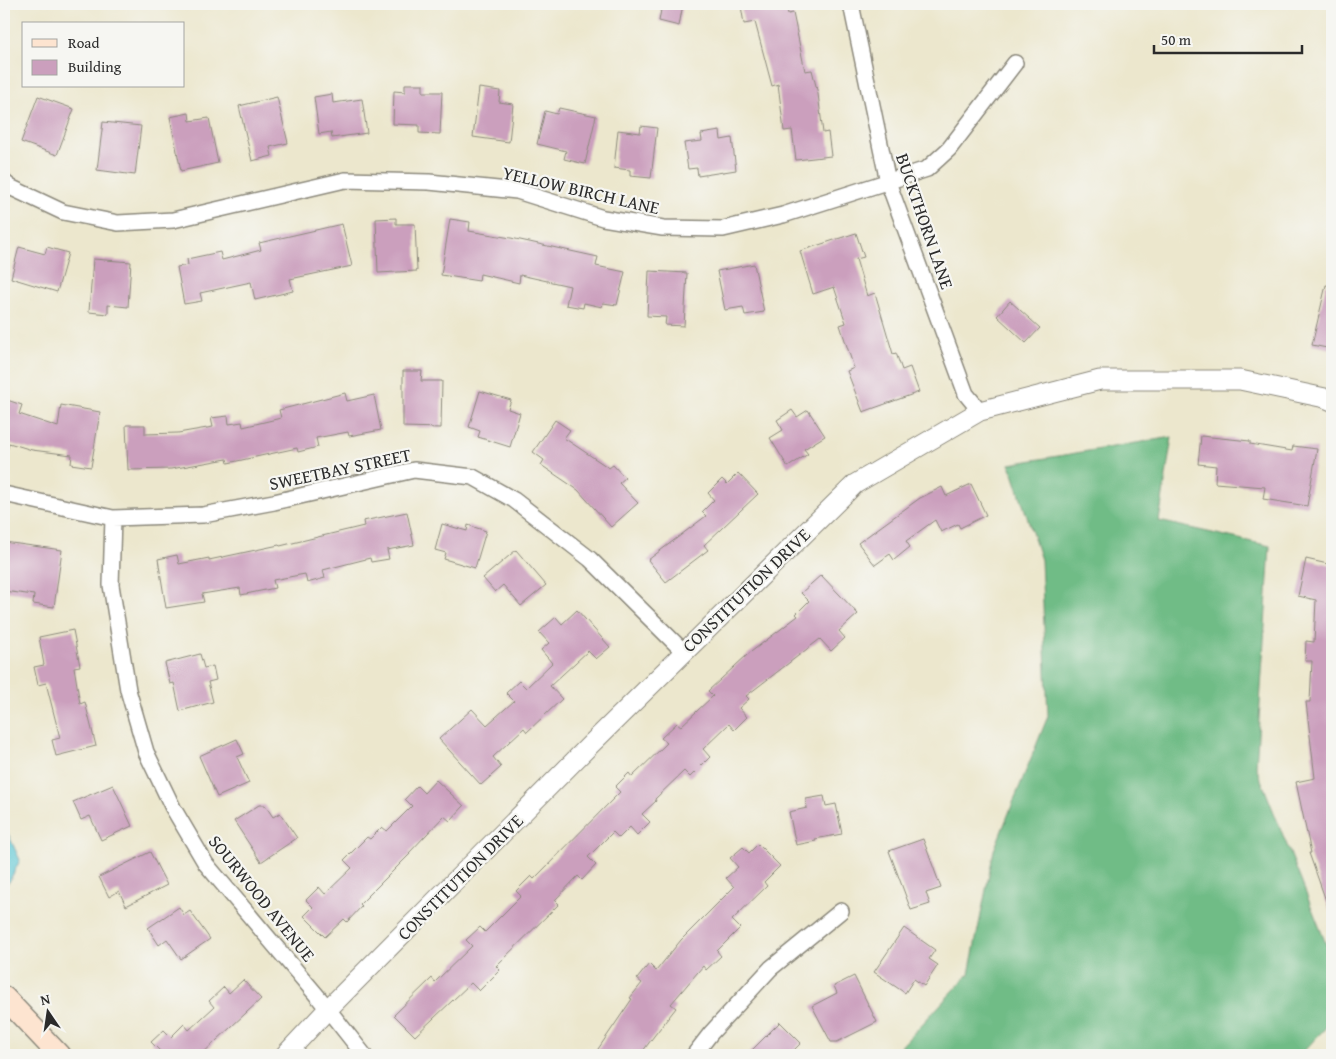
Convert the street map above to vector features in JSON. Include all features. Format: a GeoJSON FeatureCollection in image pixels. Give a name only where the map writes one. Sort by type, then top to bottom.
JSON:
{"type":"FeatureCollection","features":[{"type":"Feature","properties":{"kind":"main road"},"geometry":{"type":"LineString","coordinates":[[4,997],[59,1055]]}},
{"type":"Feature","properties":{"kind":"street","name":"BUCKTHORN LANE"},"geometry":{"type":"LineString","coordinates":[[851,4],[888,182],[966,394],[980,411]]}},
{"type":"Feature","properties":{"kind":"street","name":"YELLOW BIRCH LANE"},"geometry":{"type":"LineString","coordinates":[[4,182],[10,187],[63,212],[118,222],[173,220],[345,180],[429,182],[517,191],[603,218],[663,228],[723,229],[783,215],[927,169],[949,149],[1016,63]]}},
{"type":"Feature","properties":{"kind":"street","name":"CONSTITUTION DRIVE"},"geometry":{"type":"LineString","coordinates":[[285,1055],[328,1009],[684,652],[855,484],[980,411],[1100,380],[1240,380],[1332,401]]}},
{"type":"Feature","properties":{"kind":"street","name":"SWEETBAY STREET"},"geometry":{"type":"LineString","coordinates":[[4,494],[113,518],[203,515],[274,502],[414,470],[473,477],[514,500],[590,559],[684,652]]}},
{"type":"Feature","properties":{"kind":"street","name":"SOURWOOD AVENUE"},"geometry":{"type":"LineString","coordinates":[[113,518],[111,585],[128,690],[146,752],[173,808],[206,864],[328,1009],[364,1055]]}},
{"type":"Feature","properties":{"kind":"street"},"geometry":{"type":"LineString","coordinates":[[694,1055],[711,1033],[771,968],[841,911]]}},
{"type":"Feature","properties":{"kind":"green space"},"geometry":{"type":"Polygon","coordinates":[[[1172,437],[1159,521],[1270,546],[1256,767],[1332,959],[1332,1021],[1300,1055],[893,1055],[969,974],[994,850],[1048,716],[1041,560],[1010,464],[1172,437]]]}},
{"type":"Feature","properties":{"kind":"water"},"geometry":{"type":"Polygon","coordinates":[[[4,825],[20,860],[9,882],[4,882],[4,825]]]}},
{"type":"Feature","properties":{"kind":"building"},"geometry":{"type":"Polygon","coordinates":[[[662,4],[683,4],[679,26],[659,21],[662,4]]]}},
{"type":"Feature","properties":{"kind":"building"},"geometry":{"type":"Polygon","coordinates":[[[751,4],[786,4],[788,14],[793,13],[805,71],[812,70],[818,94],[823,133],[828,132],[831,156],[796,160],[792,130],[784,131],[778,84],[772,86],[755,22],[744,24],[741,6],[751,4]]]}},
{"type":"Feature","properties":{"kind":"building"},"geometry":{"type":"Polygon","coordinates":[[[405,84],[423,84],[423,92],[442,92],[440,134],[419,133],[419,125],[393,124],[394,91],[405,92],[405,84]]]}},
{"type":"Feature","properties":{"kind":"building"},"geometry":{"type":"Polygon","coordinates":[[[479,88],[500,91],[499,102],[513,104],[509,142],[473,137],[479,88]]]}},
{"type":"Feature","properties":{"kind":"building"},"geometry":{"type":"Polygon","coordinates":[[[332,94],[333,103],[362,99],[367,133],[332,138],[331,132],[319,134],[314,97],[332,94]]]}},
{"type":"Feature","properties":{"kind":"building"},"geometry":{"type":"Polygon","coordinates":[[[38,96],[74,109],[57,155],[21,142],[38,96]]]}},
{"type":"Feature","properties":{"kind":"building"},"geometry":{"type":"Polygon","coordinates":[[[277,97],[288,143],[270,147],[272,156],[252,161],[239,106],[277,97]]]}},
{"type":"Feature","properties":{"kind":"building"},"geometry":{"type":"Polygon","coordinates":[[[559,108],[596,116],[585,164],[564,159],[566,151],[537,144],[545,111],[557,114],[559,108]]]}},
{"type":"Feature","properties":{"kind":"building"},"geometry":{"type":"Polygon","coordinates":[[[189,113],[190,121],[209,118],[218,163],[181,171],[170,117],[189,113]]]}},
{"type":"Feature","properties":{"kind":"building"},"geometry":{"type":"Polygon","coordinates":[[[103,122],[141,126],[135,175],[97,170],[103,122]]]}},
{"type":"Feature","properties":{"kind":"building"},"geometry":{"type":"Polygon","coordinates":[[[641,126],[657,128],[651,178],[630,176],[630,170],[614,168],[618,130],[640,133],[641,126]]]}},
{"type":"Feature","properties":{"kind":"building"},"geometry":{"type":"Polygon","coordinates":[[[720,131],[721,140],[732,138],[736,170],[698,176],[697,168],[688,169],[684,143],[702,141],[701,134],[720,131]]]}},
{"type":"Feature","properties":{"kind":"building"},"geometry":{"type":"Polygon","coordinates":[[[396,218],[396,224],[415,224],[417,271],[378,273],[376,219],[396,218]]]}},
{"type":"Feature","properties":{"kind":"building"},"geometry":{"type":"Polygon","coordinates":[[[450,219],[470,222],[469,231],[598,257],[596,266],[625,272],[617,305],[603,303],[602,307],[584,303],[583,308],[566,305],[570,286],[520,275],[519,283],[480,274],[479,281],[441,275],[450,219]]]}},
{"type":"Feature","properties":{"kind":"building"},"geometry":{"type":"Polygon","coordinates":[[[342,224],[352,266],[290,279],[293,291],[255,300],[251,282],[200,293],[202,301],[184,304],[177,267],[188,265],[187,259],[220,252],[222,260],[261,250],[259,243],[342,224]]]}},
{"type":"Feature","properties":{"kind":"building"},"geometry":{"type":"Polygon","coordinates":[[[856,233],[864,257],[856,259],[867,296],[875,293],[893,354],[896,353],[902,370],[910,367],[919,392],[863,412],[847,371],[854,368],[840,325],[846,323],[834,287],[813,294],[800,251],[856,233]]]}},
{"type":"Feature","properties":{"kind":"building"},"geometry":{"type":"Polygon","coordinates":[[[19,247],[45,254],[47,247],[68,253],[57,292],[11,278],[19,247]]]}},
{"type":"Feature","properties":{"kind":"building"},"geometry":{"type":"Polygon","coordinates":[[[93,259],[131,262],[128,307],[108,305],[108,314],[89,312],[93,259]]]}},
{"type":"Feature","properties":{"kind":"building"},"geometry":{"type":"Polygon","coordinates":[[[754,264],[764,312],[745,315],[743,307],[725,310],[717,271],[754,264]]]}},
{"type":"Feature","properties":{"kind":"building"},"geometry":{"type":"Polygon","coordinates":[[[649,271],[687,273],[684,326],[665,325],[666,317],[647,316],[649,271]]]}},
{"type":"Feature","properties":{"kind":"building"},"geometry":{"type":"Polygon","coordinates":[[[1326,285],[1332,286],[1332,349],[1312,345],[1326,285]]]}},
{"type":"Feature","properties":{"kind":"building"},"geometry":{"type":"Polygon","coordinates":[[[1010,301],[1040,328],[1026,343],[997,316],[1010,301]]]}},
{"type":"Feature","properties":{"kind":"building"},"geometry":{"type":"Polygon","coordinates":[[[403,371],[422,371],[421,381],[442,381],[441,428],[403,427],[403,371]]]}},
{"type":"Feature","properties":{"kind":"building"},"geometry":{"type":"Polygon","coordinates":[[[480,391],[511,400],[508,409],[520,413],[510,447],[478,437],[480,431],[469,427],[480,391]]]}},
{"type":"Feature","properties":{"kind":"building"},"geometry":{"type":"Polygon","coordinates":[[[345,393],[347,401],[374,395],[381,430],[349,436],[348,432],[316,438],[318,447],[298,452],[297,448],[228,463],[227,459],[171,469],[128,470],[126,425],[145,425],[145,434],[178,433],[213,427],[211,418],[228,416],[229,424],[242,422],[243,427],[281,418],[279,410],[345,393]]]}},
{"type":"Feature","properties":{"kind":"building"},"geometry":{"type":"Polygon","coordinates":[[[4,399],[22,405],[19,414],[58,427],[61,405],[100,412],[91,467],[71,464],[72,455],[32,450],[9,443],[7,451],[4,450],[4,399]]]}},
{"type":"Feature","properties":{"kind":"building"},"geometry":{"type":"Polygon","coordinates":[[[792,410],[797,417],[808,410],[825,436],[804,449],[808,454],[788,467],[770,438],[783,430],[777,420],[792,410]]]}},
{"type":"Feature","properties":{"kind":"building"},"geometry":{"type":"Polygon","coordinates":[[[555,420],[570,430],[564,438],[609,468],[613,465],[625,478],[619,483],[638,503],[611,527],[578,490],[541,465],[544,460],[533,452],[555,420]]]}},
{"type":"Feature","properties":{"kind":"building"},"geometry":{"type":"Polygon","coordinates":[[[1201,436],[1250,441],[1250,444],[1292,451],[1293,446],[1317,449],[1307,506],[1263,499],[1265,487],[1215,483],[1216,466],[1198,464],[1201,436]]]}},
{"type":"Feature","properties":{"kind":"building"},"geometry":{"type":"Polygon","coordinates":[[[738,473],[758,494],[704,545],[708,550],[666,582],[648,560],[706,516],[702,512],[714,500],[708,493],[722,479],[727,484],[738,473]]]}},
{"type":"Feature","properties":{"kind":"building"},"geometry":{"type":"Polygon","coordinates":[[[971,484],[986,515],[960,528],[958,524],[941,532],[935,520],[906,541],[910,547],[894,560],[890,554],[875,565],[858,543],[920,498],[942,487],[946,496],[971,484]]]}},
{"type":"Feature","properties":{"kind":"building"},"geometry":{"type":"Polygon","coordinates":[[[407,512],[414,545],[387,550],[389,559],[371,562],[370,558],[323,570],[325,578],[307,583],[305,574],[273,580],[275,588],[241,595],[240,588],[202,594],[204,602],[166,608],[158,559],[177,555],[179,564],[209,558],[209,560],[280,546],[364,526],[363,521],[407,512]]]}},
{"type":"Feature","properties":{"kind":"building"},"geometry":{"type":"Polygon","coordinates":[[[442,524],[467,531],[468,525],[486,531],[475,568],[444,559],[446,553],[435,550],[442,524]]]}},
{"type":"Feature","properties":{"kind":"building"},"geometry":{"type":"Polygon","coordinates":[[[4,542],[62,550],[54,607],[33,604],[34,595],[4,591],[4,542]]]}},
{"type":"Feature","properties":{"kind":"building"},"geometry":{"type":"Polygon","coordinates":[[[516,550],[546,585],[521,606],[503,585],[495,592],[483,578],[516,550]]]}},
{"type":"Feature","properties":{"kind":"building"},"geometry":{"type":"Polygon","coordinates":[[[1306,559],[1332,565],[1332,912],[1330,912],[1309,853],[1311,853],[1296,782],[1315,778],[1306,702],[1310,702],[1312,661],[1305,661],[1306,641],[1314,642],[1316,600],[1298,596],[1306,559]]]}},
{"type":"Feature","properties":{"kind":"building"},"geometry":{"type":"Polygon","coordinates":[[[821,575],[858,614],[839,631],[845,638],[831,651],[820,639],[746,696],[749,699],[739,708],[747,717],[734,730],[729,724],[703,749],[710,757],[690,777],[684,771],[655,799],[656,801],[642,814],[650,822],[637,835],[630,827],[619,838],[613,832],[588,857],[596,865],[582,880],[578,876],[555,900],[559,904],[496,966],[500,970],[479,991],[471,983],[415,1036],[394,1015],[432,978],[435,982],[472,946],[466,940],[480,927],[485,932],[521,896],[516,891],[531,876],[534,879],[620,792],[615,787],[629,773],[632,777],[667,743],[661,738],[677,723],[681,726],[713,696],[708,691],[747,655],[798,616],[796,614],[809,601],[801,593],[821,575]]]}},
{"type":"Feature","properties":{"kind":"building"},"geometry":{"type":"Polygon","coordinates":[[[577,610],[610,647],[596,659],[588,651],[550,686],[562,699],[527,732],[524,728],[493,757],[501,767],[481,785],[439,739],[472,709],[487,725],[514,701],[506,693],[519,681],[526,688],[552,663],[541,650],[549,643],[539,632],[556,617],[562,624],[577,610]]]}},
{"type":"Feature","properties":{"kind":"building"},"geometry":{"type":"Polygon","coordinates":[[[73,630],[80,666],[74,667],[80,704],[85,702],[96,746],[56,756],[52,740],[60,738],[46,683],[38,685],[34,667],[44,665],[39,637],[73,630]]]}},
{"type":"Feature","properties":{"kind":"building"},"geometry":{"type":"Polygon","coordinates":[[[200,654],[204,668],[213,666],[216,680],[208,682],[213,702],[180,711],[174,683],[170,684],[165,663],[200,654]]]}},
{"type":"Feature","properties":{"kind":"building"},"geometry":{"type":"Polygon","coordinates":[[[237,739],[244,754],[237,757],[249,783],[217,797],[199,756],[237,739]]]}},
{"type":"Feature","properties":{"kind":"building"},"geometry":{"type":"Polygon","coordinates":[[[436,780],[464,806],[450,821],[444,816],[410,854],[360,904],[362,906],[347,922],[344,919],[325,937],[304,916],[313,907],[306,900],[319,887],[325,894],[352,868],[344,860],[367,837],[370,839],[382,827],[387,831],[412,806],[405,799],[417,786],[424,793],[436,780]]]}},
{"type":"Feature","properties":{"kind":"building"},"geometry":{"type":"Polygon","coordinates":[[[113,785],[132,826],[101,840],[90,816],[81,820],[73,802],[113,785]]]}},
{"type":"Feature","properties":{"kind":"building"},"geometry":{"type":"Polygon","coordinates":[[[824,796],[826,806],[836,804],[842,834],[796,845],[789,812],[807,808],[806,799],[824,796]]]}},
{"type":"Feature","properties":{"kind":"building"},"geometry":{"type":"Polygon","coordinates":[[[259,805],[265,805],[273,817],[280,813],[297,838],[261,862],[234,821],[259,805]]]}},
{"type":"Feature","properties":{"kind":"building"},"geometry":{"type":"Polygon","coordinates":[[[923,839],[941,888],[926,893],[930,904],[911,910],[889,851],[923,839]]]}},
{"type":"Feature","properties":{"kind":"building"},"geometry":{"type":"Polygon","coordinates":[[[758,844],[780,866],[764,882],[767,886],[732,920],[740,928],[717,951],[721,956],[706,970],[703,966],[671,1004],[676,1008],[640,1055],[594,1055],[632,999],[630,998],[642,983],[637,979],[649,964],[656,971],[681,940],[734,887],[726,878],[738,867],[730,858],[743,847],[749,853],[758,844]]]}},
{"type":"Feature","properties":{"kind":"building"},"geometry":{"type":"Polygon","coordinates":[[[150,852],[167,885],[126,906],[119,891],[109,897],[99,877],[150,852]]]}},
{"type":"Feature","properties":{"kind":"building"},"geometry":{"type":"Polygon","coordinates":[[[179,907],[184,915],[190,911],[210,939],[181,959],[167,939],[159,945],[148,928],[179,907]]]}},
{"type":"Feature","properties":{"kind":"building"},"geometry":{"type":"Polygon","coordinates":[[[904,928],[935,950],[929,959],[938,965],[924,986],[914,979],[905,993],[874,972],[904,928]]]}},
{"type":"Feature","properties":{"kind":"building"},"geometry":{"type":"Polygon","coordinates":[[[854,976],[877,1022],[837,1042],[831,1042],[812,1006],[837,993],[834,986],[854,976]]]}},
{"type":"Feature","properties":{"kind":"building"},"geometry":{"type":"Polygon","coordinates":[[[243,980],[261,999],[201,1055],[164,1055],[151,1042],[164,1030],[171,1037],[184,1024],[189,1030],[214,1007],[209,1001],[224,987],[229,993],[243,980]]]}},
{"type":"Feature","properties":{"kind":"building"},"geometry":{"type":"Polygon","coordinates":[[[780,1022],[801,1043],[789,1055],[747,1055],[780,1022]]]}}]}
